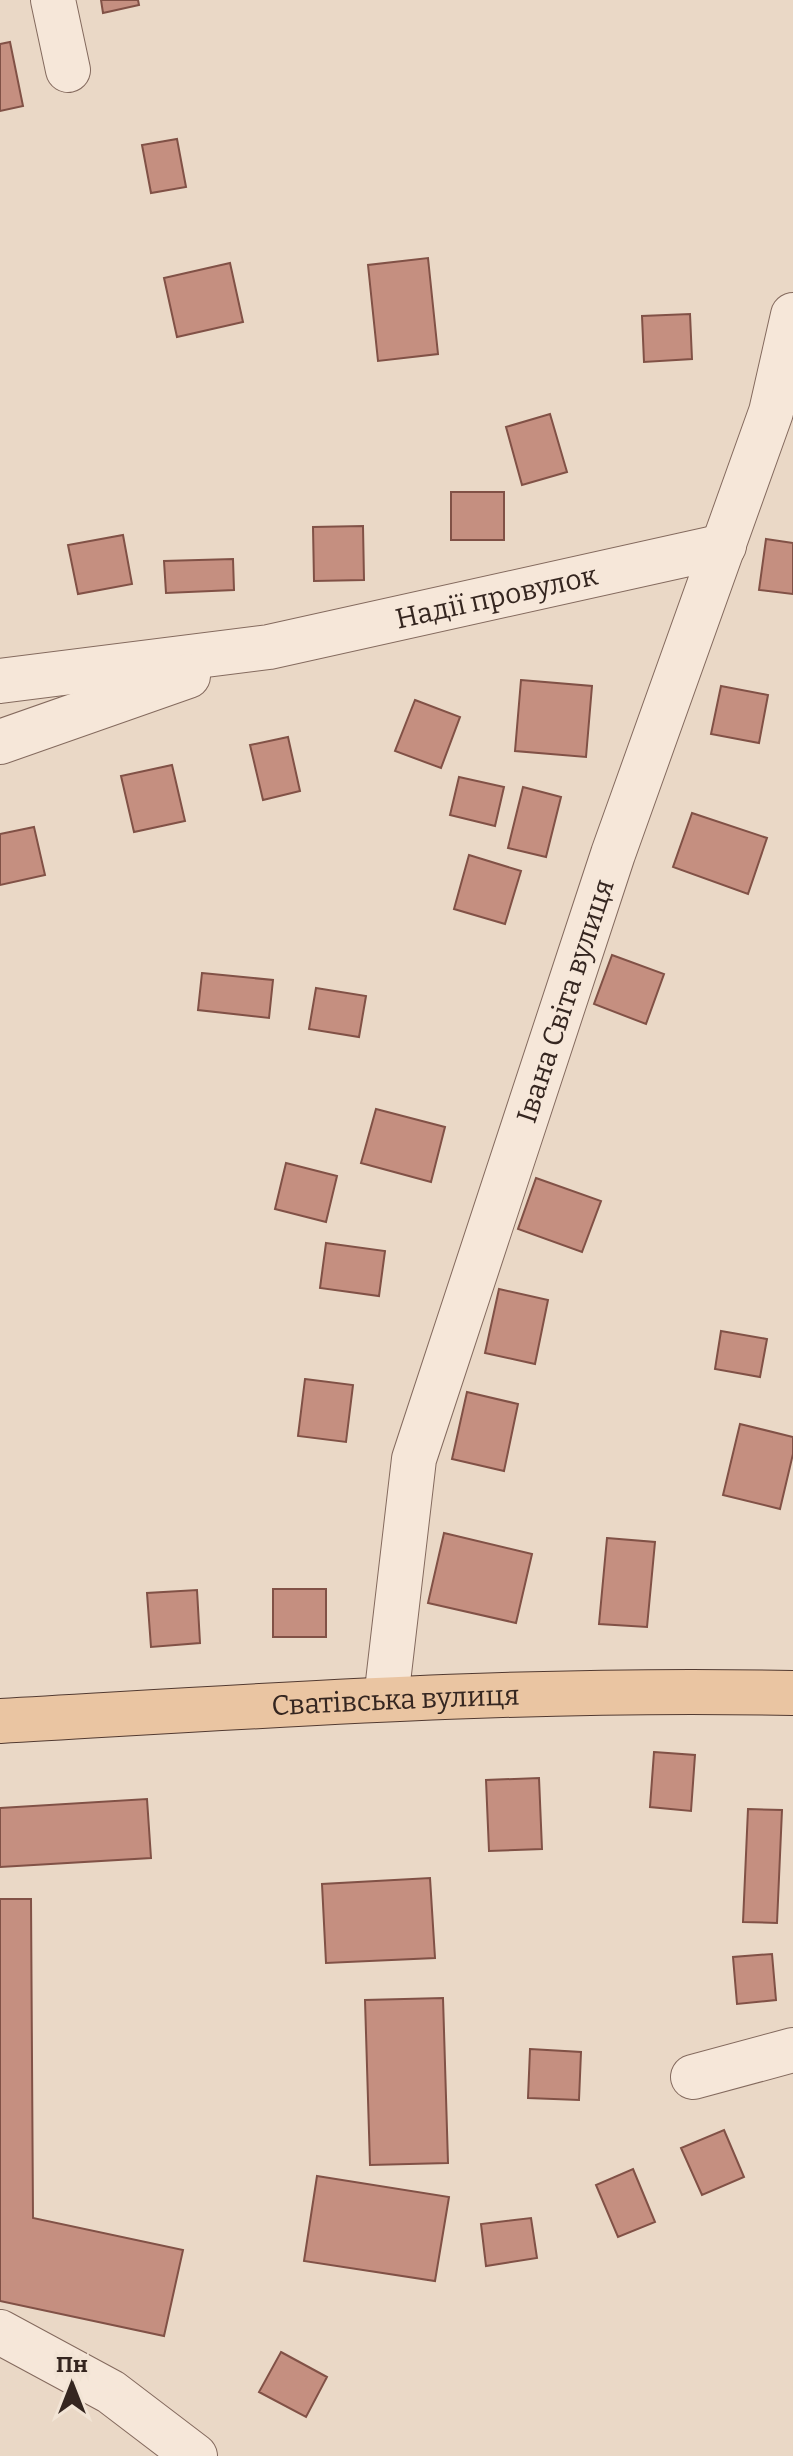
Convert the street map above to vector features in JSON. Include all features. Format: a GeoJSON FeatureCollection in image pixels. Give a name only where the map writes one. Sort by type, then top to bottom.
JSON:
{"type":"FeatureCollection","features":[{"type":"Feature","properties":{"kind":"main road","name":"Сватівська вулиця"},"geometry":{"type":"LineString","coordinates":[[0,1721],[386,1699],[631,1690],[793,1693]]}},
{"type":"Feature","properties":{"kind":"street"},"geometry":{"type":"LineString","coordinates":[[53,0],[68,70]]}},
{"type":"Feature","properties":{"kind":"street","name":"Івана Світа вулиця"},"geometry":{"type":"LineString","coordinates":[[386,1699],[414,1459],[613,854],[771,412],[793,315]]}},
{"type":"Feature","properties":{"kind":"street","name":"Надії провулок"},"geometry":{"type":"LineString","coordinates":[[0,681],[269,647],[724,546]]}},
{"type":"Feature","properties":{"kind":"street","name":"Надії провулок"},"geometry":{"type":"LineString","coordinates":[[0,742],[269,647]]}},
{"type":"Feature","properties":{"kind":"street"},"geometry":{"type":"LineString","coordinates":[[693,2077],[793,2050]]}},
{"type":"Feature","properties":{"kind":"street"},"geometry":{"type":"LineString","coordinates":[[0,2332],[111,2392],[195,2456]]}},
{"type":"Feature","properties":{"kind":"building"},"geometry":{"type":"Polygon","coordinates":[[[101,0],[138,0],[139,5],[103,13],[101,0]]]}},
{"type":"Feature","properties":{"kind":"building"},"geometry":{"type":"Polygon","coordinates":[[[10,42],[23,106],[0,111],[0,44],[10,42]]]}},
{"type":"Feature","properties":{"kind":"building"},"geometry":{"type":"Polygon","coordinates":[[[177,139],[186,187],[151,193],[142,145],[177,139]]]}},
{"type":"Feature","properties":{"kind":"building"},"geometry":{"type":"Polygon","coordinates":[[[428,258],[438,354],[378,361],[368,265],[428,258]]]}},
{"type":"Feature","properties":{"kind":"building"},"geometry":{"type":"Polygon","coordinates":[[[230,263],[243,322],[177,337],[164,278],[230,263]]]}},
{"type":"Feature","properties":{"kind":"building"},"geometry":{"type":"Polygon","coordinates":[[[690,314],[692,359],[644,362],[642,316],[690,314]]]}},
{"type":"Feature","properties":{"kind":"building"},"geometry":{"type":"Polygon","coordinates":[[[550,414],[567,472],[522,485],[506,427],[550,414]]]}},
{"type":"Feature","properties":{"kind":"building"},"geometry":{"type":"Polygon","coordinates":[[[451,492],[504,492],[504,540],[451,540],[451,492]]]}},
{"type":"Feature","properties":{"kind":"building"},"geometry":{"type":"Polygon","coordinates":[[[363,526],[364,580],[314,581],[313,527],[363,526]]]}},
{"type":"Feature","properties":{"kind":"building"},"geometry":{"type":"Polygon","coordinates":[[[123,535],[132,584],[78,594],[68,545],[123,535]]]}},
{"type":"Feature","properties":{"kind":"building"},"geometry":{"type":"Polygon","coordinates":[[[766,539],[793,543],[793,594],[759,590],[766,539]]]}},
{"type":"Feature","properties":{"kind":"building"},"geometry":{"type":"Polygon","coordinates":[[[233,559],[234,590],[166,593],[164,561],[233,559]]]}},
{"type":"Feature","properties":{"kind":"building"},"geometry":{"type":"Polygon","coordinates":[[[521,680],[592,686],[586,757],[515,751],[521,680]]]}},
{"type":"Feature","properties":{"kind":"building"},"geometry":{"type":"Polygon","coordinates":[[[721,686],[768,695],[759,743],[711,734],[721,686]]]}},
{"type":"Feature","properties":{"kind":"building"},"geometry":{"type":"Polygon","coordinates":[[[415,700],[460,717],[441,768],[395,751],[415,700]]]}},
{"type":"Feature","properties":{"kind":"building"},"geometry":{"type":"Polygon","coordinates":[[[288,737],[300,791],[263,800],[250,745],[288,737]]]}},
{"type":"Feature","properties":{"kind":"building"},"geometry":{"type":"Polygon","coordinates":[[[172,765],[185,821],[134,832],[121,776],[172,765]]]}},
{"type":"Feature","properties":{"kind":"building"},"geometry":{"type":"Polygon","coordinates":[[[459,777],[504,787],[495,826],[450,815],[459,777]]]}},
{"type":"Feature","properties":{"kind":"building"},"geometry":{"type":"Polygon","coordinates":[[[523,787],[561,797],[546,857],[508,848],[523,787]]]}},
{"type":"Feature","properties":{"kind":"building"},"geometry":{"type":"Polygon","coordinates":[[[692,813],[767,838],[748,894],[673,867],[692,813]]]}},
{"type":"Feature","properties":{"kind":"building"},"geometry":{"type":"Polygon","coordinates":[[[34,827],[45,875],[0,885],[0,834],[34,827]]]}},
{"type":"Feature","properties":{"kind":"building"},"geometry":{"type":"Polygon","coordinates":[[[469,855],[521,871],[505,924],[454,909],[469,855]]]}},
{"type":"Feature","properties":{"kind":"building"},"geometry":{"type":"Polygon","coordinates":[[[612,955],[664,974],[646,1024],[594,1004],[612,955]]]}},
{"type":"Feature","properties":{"kind":"building"},"geometry":{"type":"Polygon","coordinates":[[[202,973],[273,980],[269,1018],[198,1010],[202,973]]]}},
{"type":"Feature","properties":{"kind":"building"},"geometry":{"type":"Polygon","coordinates":[[[316,988],[366,996],[359,1037],[309,1029],[316,988]]]}},
{"type":"Feature","properties":{"kind":"building"},"geometry":{"type":"Polygon","coordinates":[[[376,1109],[445,1127],[431,1182],[361,1163],[376,1109]]]}},
{"type":"Feature","properties":{"kind":"building"},"geometry":{"type":"Polygon","coordinates":[[[286,1163],[337,1176],[326,1222],[275,1209],[286,1163]]]}},
{"type":"Feature","properties":{"kind":"building"},"geometry":{"type":"Polygon","coordinates":[[[536,1178],[601,1201],[582,1252],[518,1229],[536,1178]]]}},
{"type":"Feature","properties":{"kind":"building"},"geometry":{"type":"Polygon","coordinates":[[[326,1243],[385,1251],[379,1296],[320,1288],[326,1243]]]}},
{"type":"Feature","properties":{"kind":"building"},"geometry":{"type":"Polygon","coordinates":[[[499,1289],[548,1300],[535,1364],[485,1353],[499,1289]]]}},
{"type":"Feature","properties":{"kind":"building"},"geometry":{"type":"Polygon","coordinates":[[[721,1331],[767,1339],[760,1377],[715,1369],[721,1331]]]}},
{"type":"Feature","properties":{"kind":"building"},"geometry":{"type":"Polygon","coordinates":[[[305,1379],[353,1385],[346,1442],[298,1436],[305,1379]]]}},
{"type":"Feature","properties":{"kind":"building"},"geometry":{"type":"Polygon","coordinates":[[[467,1392],[518,1404],[504,1471],[452,1459],[467,1392]]]}},
{"type":"Feature","properties":{"kind":"building"},"geometry":{"type":"Polygon","coordinates":[[[740,1424],[793,1437],[793,1454],[780,1509],[723,1495],[740,1424]]]}},
{"type":"Feature","properties":{"kind":"building"},"geometry":{"type":"Polygon","coordinates":[[[444,1533],[532,1554],[516,1623],[428,1603],[444,1533]]]}},
{"type":"Feature","properties":{"kind":"building"},"geometry":{"type":"Polygon","coordinates":[[[607,1538],[655,1542],[647,1627],[599,1624],[607,1538]]]}},
{"type":"Feature","properties":{"kind":"building"},"geometry":{"type":"Polygon","coordinates":[[[273,1589],[326,1589],[326,1637],[273,1637],[273,1589]]]}},
{"type":"Feature","properties":{"kind":"building"},"geometry":{"type":"Polygon","coordinates":[[[197,1590],[200,1643],[151,1647],[147,1593],[197,1590]]]}},
{"type":"Feature","properties":{"kind":"building"},"geometry":{"type":"Polygon","coordinates":[[[654,1752],[695,1755],[691,1811],[650,1807],[654,1752]]]}},
{"type":"Feature","properties":{"kind":"building"},"geometry":{"type":"Polygon","coordinates":[[[539,1778],[542,1849],[489,1851],[486,1780],[539,1778]]]}},
{"type":"Feature","properties":{"kind":"building"},"geometry":{"type":"Polygon","coordinates":[[[147,1799],[151,1858],[0,1867],[0,1808],[147,1799]]]}},
{"type":"Feature","properties":{"kind":"building"},"geometry":{"type":"Polygon","coordinates":[[[748,1809],[782,1810],[777,1923],[743,1922],[748,1809]]]}},
{"type":"Feature","properties":{"kind":"building"},"geometry":{"type":"Polygon","coordinates":[[[430,1878],[435,1958],[326,1963],[322,1884],[430,1878]]]}},
{"type":"Feature","properties":{"kind":"building"},"geometry":{"type":"Polygon","coordinates":[[[0,1899],[31,1899],[33,2218],[183,2250],[164,2336],[0,2301],[0,1899]]]}},
{"type":"Feature","properties":{"kind":"building"},"geometry":{"type":"Polygon","coordinates":[[[772,1954],[776,2000],[737,2004],[733,1957],[772,1954]]]}},
{"type":"Feature","properties":{"kind":"building"},"geometry":{"type":"Polygon","coordinates":[[[443,1998],[448,2163],[370,2165],[365,2000],[443,1998]]]}},
{"type":"Feature","properties":{"kind":"building"},"geometry":{"type":"Polygon","coordinates":[[[530,2049],[581,2052],[579,2100],[528,2098],[530,2049]]]}},
{"type":"Feature","properties":{"kind":"building"},"geometry":{"type":"Polygon","coordinates":[[[724,2130],[744,2177],[702,2195],[681,2148],[724,2130]]]}},
{"type":"Feature","properties":{"kind":"building"},"geometry":{"type":"Polygon","coordinates":[[[633,2169],[655,2222],[618,2237],[596,2185],[633,2169]]]}},
{"type":"Feature","properties":{"kind":"building"},"geometry":{"type":"Polygon","coordinates":[[[317,2176],[449,2197],[435,2281],[304,2261],[317,2176]]]}},
{"type":"Feature","properties":{"kind":"building"},"geometry":{"type":"Polygon","coordinates":[[[531,2218],[537,2258],[486,2266],[481,2224],[531,2218]]]}},
{"type":"Feature","properties":{"kind":"building"},"geometry":{"type":"Polygon","coordinates":[[[281,2352],[327,2377],[306,2417],[259,2392],[281,2352]]]}}]}
